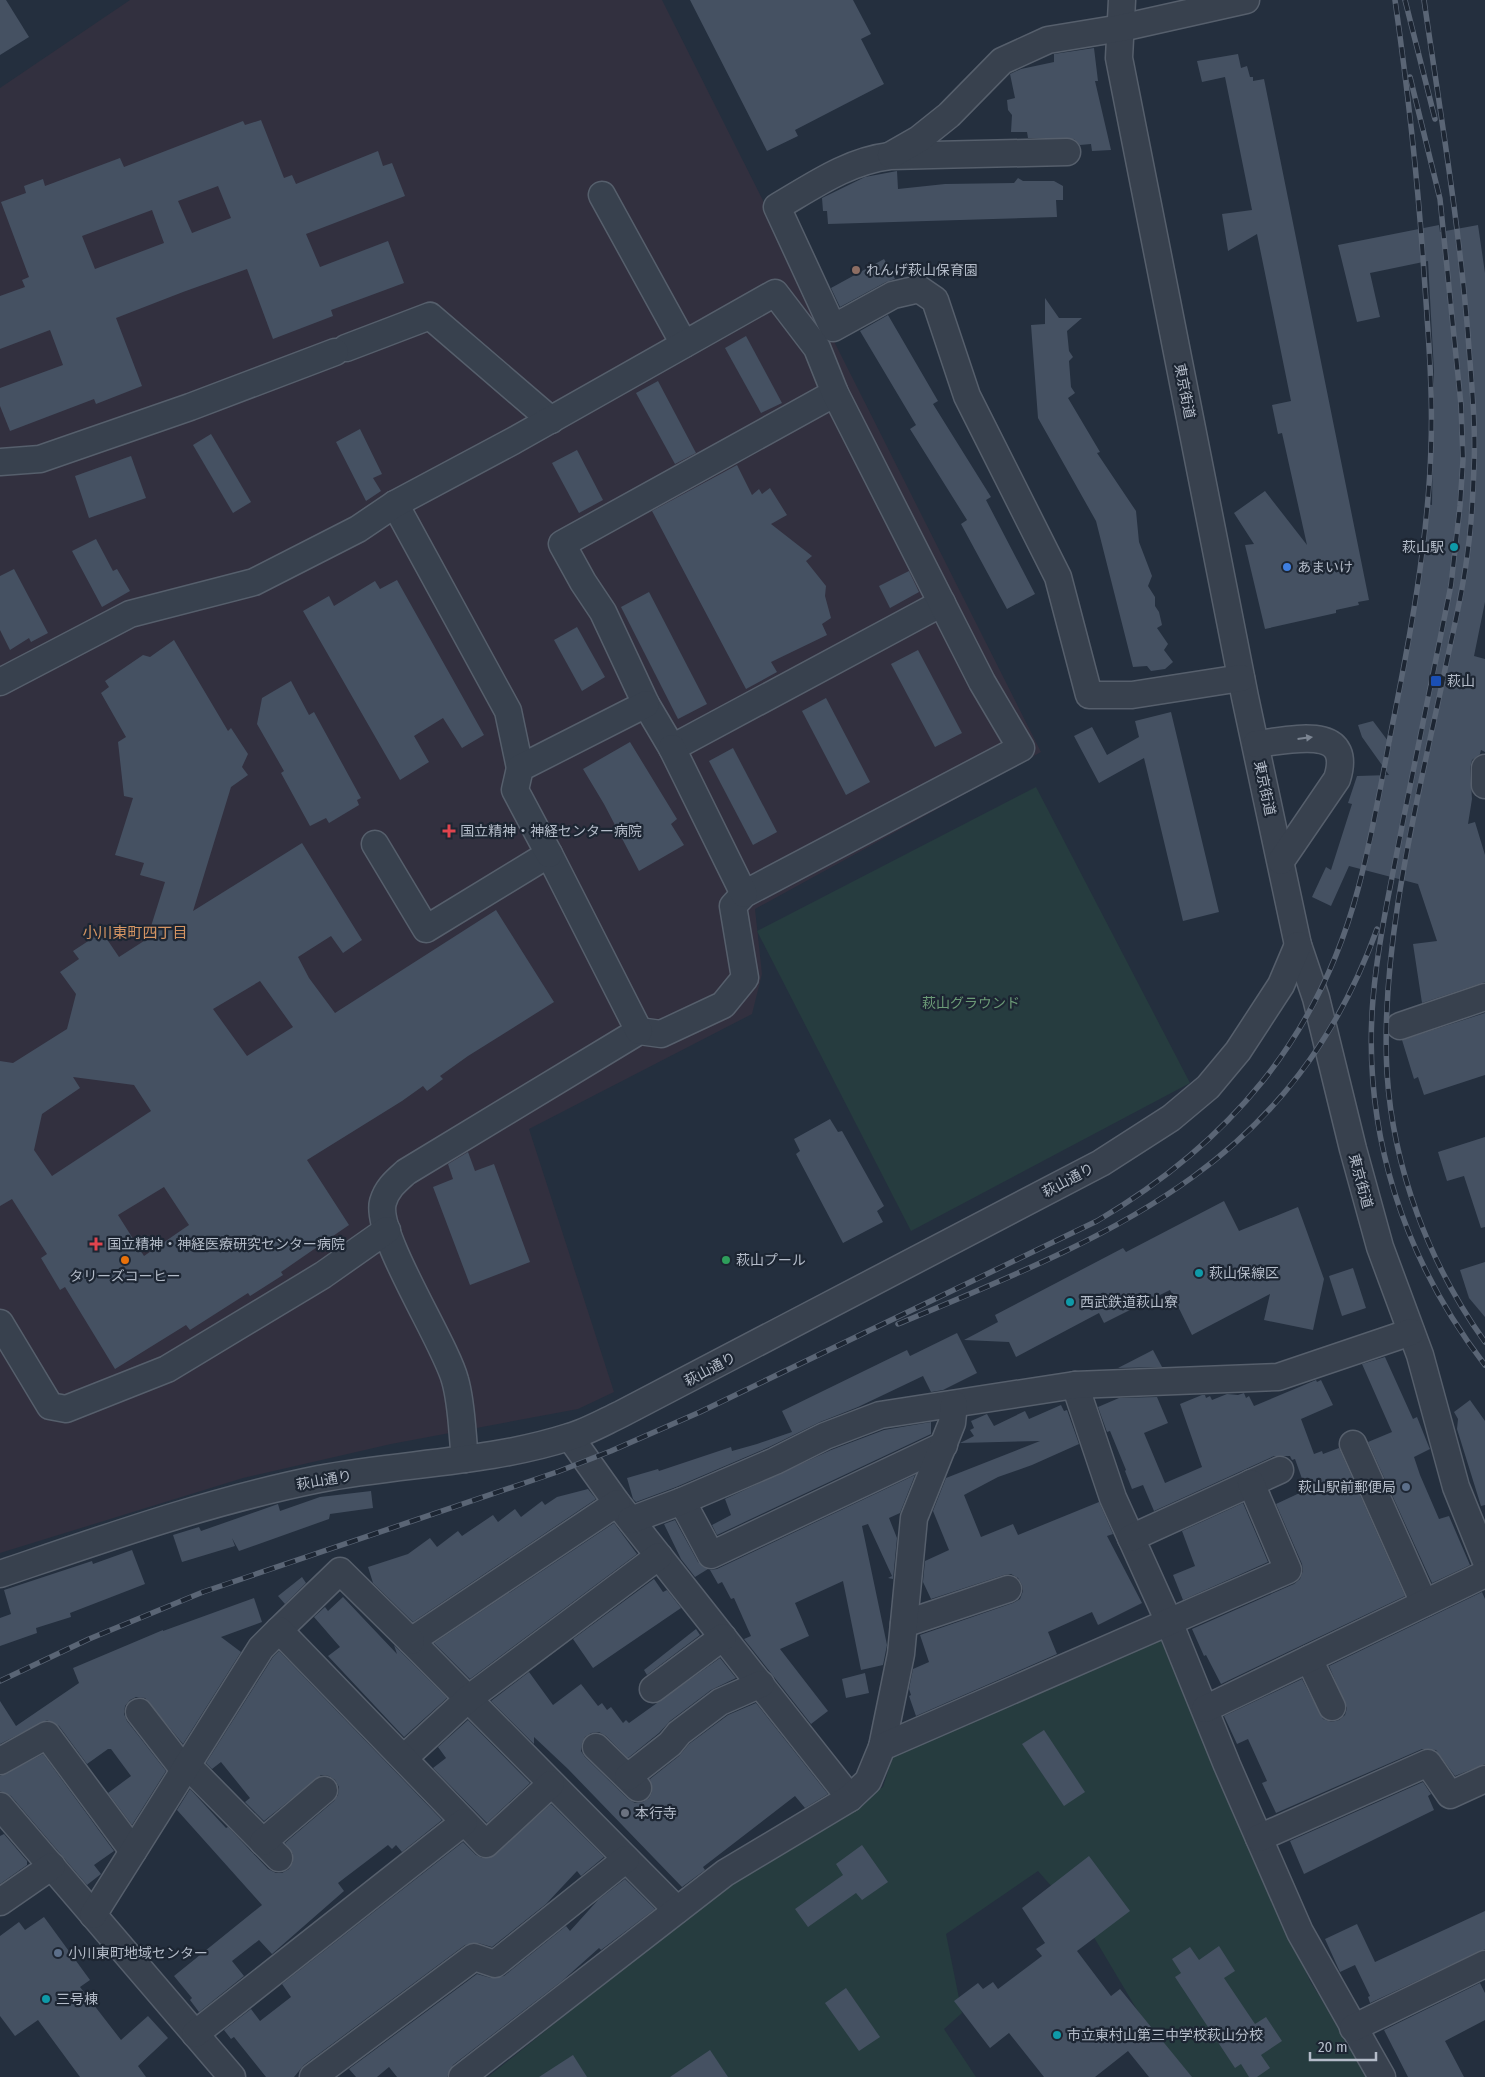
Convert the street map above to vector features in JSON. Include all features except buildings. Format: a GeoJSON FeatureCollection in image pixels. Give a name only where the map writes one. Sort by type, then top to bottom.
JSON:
{"type":"FeatureCollection","features":[{"type":"Feature","properties":{"kind":"street","name":"東京街道"},"geometry":{"type":"LineString","coordinates":[[1122,0],[1120,58],[1241,678],[1298,945],[1316,998],[1352,1149],[1380,1247],[1420,1355],[1456,1487],[1485,1559]]}},
{"type":"Feature","properties":{"kind":"street"},"geometry":{"type":"LineString","coordinates":[[890,156],[919,139],[949,115],[1002,61],[1048,40],[1120,28],[1246,0]]}},
{"type":"Feature","properties":{"kind":"street"},"geometry":{"type":"LineString","coordinates":[[1067,152],[868,158],[837,172],[777,207],[833,328],[893,295],[919,289],[935,300],[967,396],[1058,577],[1089,696],[1132,695],[1241,678]]}},
{"type":"Feature","properties":{"kind":"street"},"geometry":{"type":"LineString","coordinates":[[602,195],[684,344]]}},
{"type":"Feature","properties":{"kind":"street"},"geometry":{"type":"LineString","coordinates":[[0,682],[130,614],[254,582],[358,529],[395,504],[551,420],[775,293],[817,348],[835,393],[982,682],[1021,748],[744,894],[733,906],[745,978],[723,1004],[661,1034],[639,1031],[406,1172],[389,1188],[383,1204],[387,1230],[411,1287],[455,1380],[465,1459]]}},
{"type":"Feature","properties":{"kind":"street"},"geometry":{"type":"LineString","coordinates":[[0,462],[40,459],[190,407],[430,316],[551,420]]}},
{"type":"Feature","properties":{"kind":"street"},"geometry":{"type":"LineString","coordinates":[[744,894],[672,748],[646,704],[604,612],[583,582],[562,544],[835,393]]}},
{"type":"Feature","properties":{"kind":"street"},"geometry":{"type":"LineString","coordinates":[[395,504],[508,711],[520,768],[515,790],[639,1031]]}},
{"type":"Feature","properties":{"kind":"street"},"geometry":{"type":"LineString","coordinates":[[672,748],[942,603]]}},
{"type":"Feature","properties":{"kind":"street"},"geometry":{"type":"LineString","coordinates":[[520,768],[646,704]]}},
{"type":"Feature","properties":{"kind":"street"},"geometry":{"type":"LineString","coordinates":[[1256,744],[1313,737],[1323,739],[1332,746],[1338,756],[1340,769],[1337,779],[1281,862]]}},
{"type":"Feature","properties":{"kind":"street"},"geometry":{"type":"LineString","coordinates":[[1485,768],[1485,785]]}},
{"type":"Feature","properties":{"kind":"street"},"geometry":{"type":"LineString","coordinates":[[376,844],[426,929],[549,854]]}},
{"type":"Feature","properties":{"kind":"street","name":"萩山通り"},"geometry":{"type":"LineString","coordinates":[[0,1574],[165,1518],[226,1500],[321,1479],[465,1459],[570,1437],[692,1378],[1092,1168],[1171,1118],[1208,1087],[1238,1051],[1280,985],[1298,945]]}},
{"type":"Feature","properties":{"kind":"street"},"geometry":{"type":"LineString","coordinates":[[1400,1026],[1485,997]]}},
{"type":"Feature","properties":{"kind":"street"},"geometry":{"type":"LineString","coordinates":[[0,1323],[7,1351],[50,1406],[66,1409],[167,1369],[323,1275],[387,1230]]}},
{"type":"Feature","properties":{"kind":"street"},"geometry":{"type":"LineString","coordinates":[[411,1641],[624,1511],[682,1501],[775,1461],[825,1436],[880,1415],[1075,1385],[1278,1377],[1411,1332]]}},
{"type":"Feature","properties":{"kind":"street"},"geometry":{"type":"LineString","coordinates":[[1075,1385],[1113,1498],[1169,1622],[1300,1932],[1382,2077]]}},
{"type":"Feature","properties":{"kind":"street"},"geometry":{"type":"LineString","coordinates":[[462,2077],[725,1873],[850,1798],[868,1782],[882,1747],[902,1654],[914,1518],[952,1423],[954,1404]]}},
{"type":"Feature","properties":{"kind":"street"},"geometry":{"type":"LineString","coordinates":[[570,1437],[624,1511],[850,1798]]}},
{"type":"Feature","properties":{"kind":"street"},"geometry":{"type":"LineString","coordinates":[[1353,1444],[1424,1603]]}},
{"type":"Feature","properties":{"kind":"street"},"geometry":{"type":"LineString","coordinates":[[682,1501],[711,1556],[944,1445]]}},
{"type":"Feature","properties":{"kind":"street"},"geometry":{"type":"LineString","coordinates":[[1131,1538],[1280,1470]]}},
{"type":"Feature","properties":{"kind":"street"},"geometry":{"type":"LineString","coordinates":[[882,1747],[1288,1570],[1251,1483]]}},
{"type":"Feature","properties":{"kind":"street"},"geometry":{"type":"LineString","coordinates":[[404,1758],[468,1699],[659,1556]]}},
{"type":"Feature","properties":{"kind":"street"},"geometry":{"type":"LineString","coordinates":[[93,1915],[261,1648],[340,1571],[677,1910]]}},
{"type":"Feature","properties":{"kind":"street"},"geometry":{"type":"LineString","coordinates":[[1205,1709],[1485,1574]]}},
{"type":"Feature","properties":{"kind":"street"},"geometry":{"type":"LineString","coordinates":[[904,1624],[1008,1589]]}},
{"type":"Feature","properties":{"kind":"street"},"geometry":{"type":"LineString","coordinates":[[279,1630],[486,1844],[552,1784]]}},
{"type":"Feature","properties":{"kind":"street"},"geometry":{"type":"LineString","coordinates":[[653,1689],[723,1637]]}},
{"type":"Feature","properties":{"kind":"street"},"geometry":{"type":"LineString","coordinates":[[1309,1659],[1332,1707]]}},
{"type":"Feature","properties":{"kind":"street"},"geometry":{"type":"LineString","coordinates":[[596,1747],[633,1783],[679,1733],[720,1702],[761,1684]]}},
{"type":"Feature","properties":{"kind":"street"},"geometry":{"type":"LineString","coordinates":[[138,1712],[186,1767],[271,1850],[324,1790]]}},
{"type":"Feature","properties":{"kind":"street"},"geometry":{"type":"LineString","coordinates":[[0,1761],[47,1734],[133,1850]]}},
{"type":"Feature","properties":{"kind":"street"},"geometry":{"type":"LineString","coordinates":[[1259,1838],[1428,1763],[1450,1795],[1485,1779]]}},
{"type":"Feature","properties":{"kind":"street"},"geometry":{"type":"LineString","coordinates":[[0,1806],[232,2077]]}},
{"type":"Feature","properties":{"kind":"street"},"geometry":{"type":"LineString","coordinates":[[195,2034],[464,1822]]}},
{"type":"Feature","properties":{"kind":"street"},"geometry":{"type":"LineString","coordinates":[[313,2077],[474,1957],[495,1964],[626,1859]]}},
{"type":"Feature","properties":{"kind":"street"},"geometry":{"type":"LineString","coordinates":[[0,1902],[52,1866]]}},
{"type":"Feature","properties":{"kind":"street"},"geometry":{"type":"LineString","coordinates":[[1354,2028],[1485,1964]]}},
{"type":"Feature","properties":{"kind":"shaded area","name":"国立精神・神経センター病院"},"geometry":{"type":"Polygon","coordinates":[[[130,0],[662,0],[1041,752],[755,909],[762,974],[752,1014],[529,1129],[614,1392],[578,1409],[391,1444],[243,1478],[0,1553],[0,88],[130,0]]]}},
{"type":"Feature","properties":{"kind":"green space","name":"萩山グラウンド"},"geometry":{"type":"Polygon","coordinates":[[[1036,787],[1190,1083],[911,1231],[757,931],[1036,787]]]}},
{"type":"Feature","properties":{"kind":"green space"},"geometry":{"type":"Polygon","coordinates":[[[1160,1639],[1310,1981],[1370,2077],[1177,2077],[1089,1929],[1038,1871],[946,1934],[962,2013],[944,2029],[976,2077],[488,2077],[737,1877],[883,1787],[896,1746],[1160,1639]]]}},
{"type":"Feature","properties":{"kind":"railway"},"geometry":{"type":"LineString","coordinates":[[0,1681],[89,1639],[203,1592],[557,1472],[611,1451],[700,1412],[1097,1221],[1144,1190],[1188,1157],[1227,1121],[1262,1082],[1293,1039],[1319,993],[1341,943],[1358,889],[1372,830],[1398,696],[1422,554],[1431,447],[1430,360],[1416,171],[1395,0]]}},
{"type":"Feature","properties":{"kind":"railway"},"geometry":{"type":"LineString","coordinates":[[1405,0],[1435,119]]}},
{"type":"Feature","properties":{"kind":"railway"},"geometry":{"type":"LineString","coordinates":[[1424,0],[1460,251],[1473,401],[1473,497],[1463,583],[1411,828],[1394,927],[1386,1025],[1387,1073],[1397,1144],[1417,1214],[1447,1280],[1485,1342]]}},
{"type":"Feature","properties":{"kind":"railway"},"geometry":{"type":"LineString","coordinates":[[1410,77],[1440,199],[1461,405],[1463,460],[1451,585],[1378,954],[1373,999],[1371,1049],[1374,1098],[1382,1146],[1394,1192],[1411,1238],[1432,1282],[1456,1325],[1485,1365]]}},
{"type":"Feature","properties":{"kind":"railway"},"geometry":{"type":"LineString","coordinates":[[898,1324],[1052,1258],[1122,1222],[1186,1182],[1245,1134],[1296,1078],[1341,1010],[1377,929]]}},
{"type":"Feature","properties":{"kind":"place","name":"れんげ萩山保育園"},"geometry":{"type":"Point","coordinates":[856,270]}},
{"type":"Feature","properties":{"kind":"place","name":"萩山駅"},"geometry":{"type":"Point","coordinates":[1454,547]}},
{"type":"Feature","properties":{"kind":"place","name":"あまいけ"},"geometry":{"type":"Point","coordinates":[1287,567]}},
{"type":"Feature","properties":{"kind":"place","name":"萩山"},"geometry":{"type":"Point","coordinates":[1436,681]}},
{"type":"Feature","properties":{"kind":"place","name":"国立精神・神経センター病院"},"geometry":{"type":"Point","coordinates":[449,831]}},
{"type":"Feature","properties":{"kind":"place","name":"国立精神・神経医療研究センター病院"},"geometry":{"type":"Point","coordinates":[96,1244]}},
{"type":"Feature","properties":{"kind":"place","name":"タリーズコーヒー"},"geometry":{"type":"Point","coordinates":[125,1260]}},
{"type":"Feature","properties":{"kind":"place","name":"萩山プール"},"geometry":{"type":"Point","coordinates":[726,1260]}},
{"type":"Feature","properties":{"kind":"place","name":"萩山保線区"},"geometry":{"type":"Point","coordinates":[1199,1273]}},
{"type":"Feature","properties":{"kind":"place","name":"西武鉄道萩山寮"},"geometry":{"type":"Point","coordinates":[1070,1302]}},
{"type":"Feature","properties":{"kind":"place","name":"萩山駅前郵便局"},"geometry":{"type":"Point","coordinates":[1406,1487]}},
{"type":"Feature","properties":{"kind":"place","name":"本行寺"},"geometry":{"type":"Point","coordinates":[625,1813]}},
{"type":"Feature","properties":{"kind":"place","name":"小川東町地域センター"},"geometry":{"type":"Point","coordinates":[58,1953]}},
{"type":"Feature","properties":{"kind":"place","name":"三号棟"},"geometry":{"type":"Point","coordinates":[46,1999]}},
{"type":"Feature","properties":{"kind":"place","name":"市立東村山第三中学校萩山分校"},"geometry":{"type":"Point","coordinates":[1057,2035]}},
{"type":"Feature","properties":{"kind":"district","name":"小川東町四丁目"},"geometry":{"type":"Point","coordinates":[135,933]}}]}
